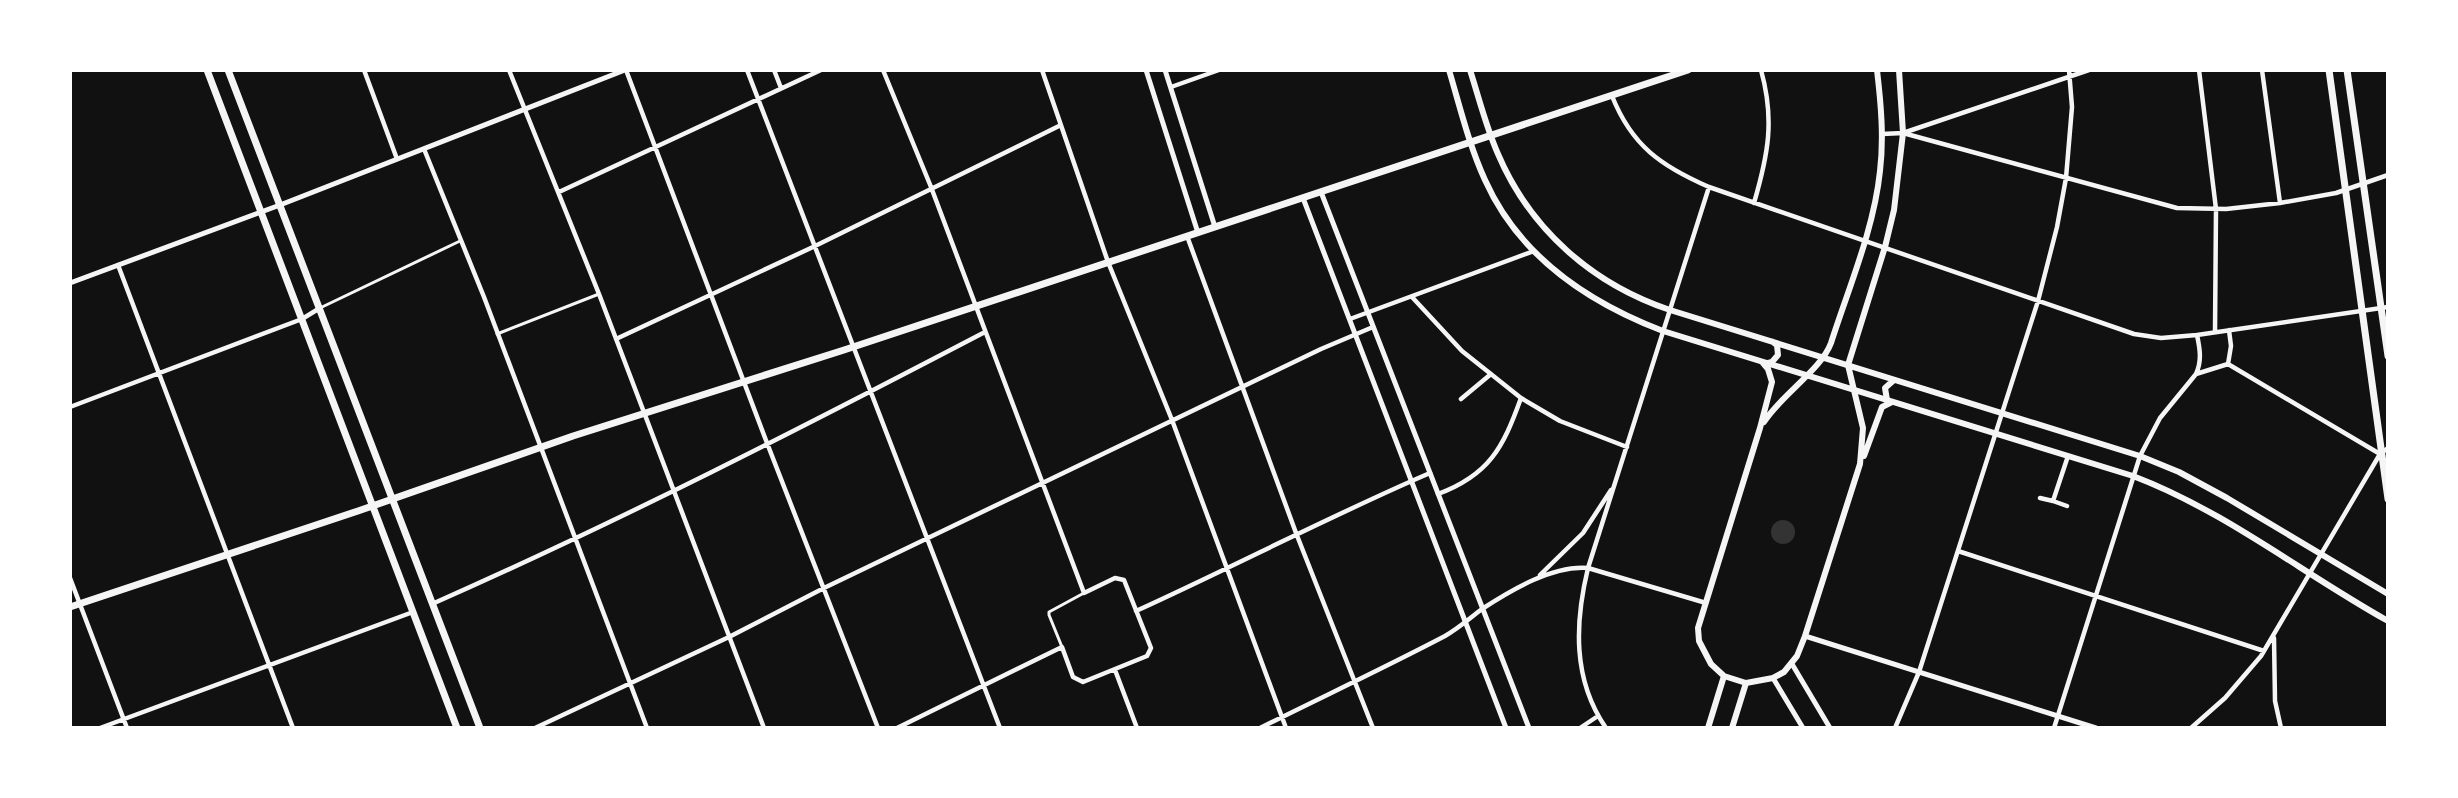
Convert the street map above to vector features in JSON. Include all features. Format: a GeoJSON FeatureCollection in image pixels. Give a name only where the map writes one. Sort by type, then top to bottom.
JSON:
{"type":"FeatureCollection","features":[{"type":"Feature","properties":{"kind":"main road"},"geometry":{"type":"LineString","coordinates":[[207,70],[457,728]]}},
{"type":"Feature","properties":{"kind":"main road"},"geometry":{"type":"LineString","coordinates":[[228,70],[480,728]]}},
{"type":"Feature","properties":{"kind":"main road"},"geometry":{"type":"LineString","coordinates":[[1449,70],[1471,142],[1496,202],[1534,251],[1556,272],[1594,299],[1632,319],[1663,330],[2133,476],[2170,490],[2388,621]]}},
{"type":"Feature","properties":{"kind":"main road"},"geometry":{"type":"LineString","coordinates":[[1470,70],[1505,170],[1529,212],[1549,234],[1609,284],[1670,310],[2140,456],[2179,472],[2388,594]]}},
{"type":"Feature","properties":{"kind":"main road"},"geometry":{"type":"LineString","coordinates":[[70,607],[643,414],[1612,96],[1666,74],[1688,70]]}},
{"type":"Feature","properties":{"kind":"main road"},"geometry":{"type":"LineString","coordinates":[[1760,428],[1773,407],[1825,358],[1864,240],[1880,172],[1882,134],[1877,70]]}},
{"type":"Feature","properties":{"kind":"main road"},"geometry":{"type":"LineString","coordinates":[[1860,464],[1863,428],[1848,365],[1885,247],[1894,210],[1903,133],[1899,70]]}},
{"type":"Feature","properties":{"kind":"main road"},"geometry":{"type":"LineString","coordinates":[[2329,70],[2388,499]]}},
{"type":"Feature","properties":{"kind":"main road"},"geometry":{"type":"LineString","coordinates":[[2347,70],[2384,307],[2388,356]]}},
{"type":"Feature","properties":{"kind":"main road"},"geometry":{"type":"LineString","coordinates":[[1764,362],[1772,362],[1778,355],[1773,342]]}},
{"type":"Feature","properties":{"kind":"main road"},"geometry":{"type":"LineString","coordinates":[[1764,362],[1772,382],[1698,628],[1699,641],[1711,664],[1724,676],[1746,683],[1773,678],[1792,664],[1805,636],[1860,464],[1882,407],[1889,401]]}},
{"type":"Feature","properties":{"kind":"main road"},"geometry":{"type":"LineString","coordinates":[[1889,401],[1885,388],[1895,380]]}},
{"type":"Feature","properties":{"kind":"main road"},"geometry":{"type":"LineString","coordinates":[[1708,728],[1724,676]]}},
{"type":"Feature","properties":{"kind":"main road"},"geometry":{"type":"LineString","coordinates":[[1732,728],[1746,683]]}},
{"type":"Feature","properties":{"kind":"street"},"geometry":{"type":"LineString","coordinates":[[364,70],[397,159]]}},
{"type":"Feature","properties":{"kind":"street"},"geometry":{"type":"LineString","coordinates":[[509,70],[599,294],[764,728]]}},
{"type":"Feature","properties":{"kind":"street"},"geometry":{"type":"LineString","coordinates":[[70,283],[262,212],[626,70],[878,728]]}},
{"type":"Feature","properties":{"kind":"street"},"geometry":{"type":"LineString","coordinates":[[747,70],[813,248],[1000,728]]}},
{"type":"Feature","properties":{"kind":"street"},"geometry":{"type":"LineString","coordinates":[[774,70],[781,88]]}},
{"type":"Feature","properties":{"kind":"street"},"geometry":{"type":"LineString","coordinates":[[559,192],[821,70]]}},
{"type":"Feature","properties":{"kind":"street"},"geometry":{"type":"LineString","coordinates":[[883,70],[931,187],[1084,593]]}},
{"type":"Feature","properties":{"kind":"street"},"geometry":{"type":"LineString","coordinates":[[1042,70],[1059,126],[1108,262],[1172,420],[1286,728]]}},
{"type":"Feature","properties":{"kind":"street"},"geometry":{"type":"LineString","coordinates":[[1146,70],[1198,232]]}},
{"type":"Feature","properties":{"kind":"street"},"geometry":{"type":"LineString","coordinates":[[1165,70],[1215,227]]}},
{"type":"Feature","properties":{"kind":"street"},"geometry":{"type":"LineString","coordinates":[[1171,87],[1219,70]]}},
{"type":"Feature","properties":{"kind":"street"},"geometry":{"type":"LineString","coordinates":[[1754,203],[1766,162],[1770,136],[1769,110],[1761,70]]}},
{"type":"Feature","properties":{"kind":"street"},"geometry":{"type":"LineString","coordinates":[[1882,134],[1903,133],[2070,74],[2089,70]]}},
{"type":"Feature","properties":{"kind":"street"},"geometry":{"type":"LineString","coordinates":[[2199,70],[2216,209],[2215,332]]}},
{"type":"Feature","properties":{"kind":"street"},"geometry":{"type":"LineString","coordinates":[[2262,70],[2280,202]]}},
{"type":"Feature","properties":{"kind":"street"},"geometry":{"type":"LineString","coordinates":[[1895,728],[1919,672],[2038,301],[2057,227],[2066,178],[2072,106],[2070,74]]}},
{"type":"Feature","properties":{"kind":"street"},"geometry":{"type":"LineString","coordinates":[[1612,96],[1619,113],[1640,144],[1678,173],[1709,187],[2147,337],[2197,335],[2384,307]]}},
{"type":"Feature","properties":{"kind":"street"},"geometry":{"type":"LineString","coordinates":[[616,339],[813,248],[931,187],[1059,126]]}},
{"type":"Feature","properties":{"kind":"street"},"geometry":{"type":"LineString","coordinates":[[1903,133],[2177,208],[2216,209],[2280,202],[2344,190],[2388,176]]}},
{"type":"Feature","properties":{"kind":"street"},"geometry":{"type":"LineString","coordinates":[[424,149],[647,728]]}},
{"type":"Feature","properties":{"kind":"street"},"geometry":{"type":"LineString","coordinates":[[1606,728],[1598,716],[1584,676],[1578,648],[1580,602],[1588,568],[1709,187]]}},
{"type":"Feature","properties":{"kind":"street"},"geometry":{"type":"LineString","coordinates":[[1321,192],[1529,728]]}},
{"type":"Feature","properties":{"kind":"street"},"geometry":{"type":"LineString","coordinates":[[1303,198],[1506,728]]}},
{"type":"Feature","properties":{"kind":"street"},"geometry":{"type":"LineString","coordinates":[[1187,236],[1296,533],[1373,728]]}},
{"type":"Feature","properties":{"kind":"street"},"geometry":{"type":"LineString","coordinates":[[70,407],[302,319],[320,308],[460,241]]}},
{"type":"Feature","properties":{"kind":"street"},"geometry":{"type":"LineString","coordinates":[[1350,319],[1534,251]]}},
{"type":"Feature","properties":{"kind":"street"},"geometry":{"type":"LineString","coordinates":[[118,265],[294,728]]}},
{"type":"Feature","properties":{"kind":"street"},"geometry":{"type":"LineString","coordinates":[[497,334],[599,294]]}},
{"type":"Feature","properties":{"kind":"street"},"geometry":{"type":"LineString","coordinates":[[1422,294],[1422,309]]}},
{"type":"Feature","properties":{"kind":"street"},"geometry":{"type":"LineString","coordinates":[[1412,297],[1462,351],[1521,398],[1560,421],[1626,447]]}},
{"type":"Feature","properties":{"kind":"street"},"geometry":{"type":"LineString","coordinates":[[536,728],[729,637],[824,588],[1242,386],[1373,327]]}},
{"type":"Feature","properties":{"kind":"street"},"geometry":{"type":"LineString","coordinates":[[2228,364],[2231,346],[2229,330]]}},
{"type":"Feature","properties":{"kind":"street"},"geometry":{"type":"LineString","coordinates":[[432,604],[672,491],[985,332]]}},
{"type":"Feature","properties":{"kind":"street"},"geometry":{"type":"LineString","coordinates":[[2054,728],[2140,456],[2160,418],[2196,374],[2200,360],[2197,335]]}},
{"type":"Feature","properties":{"kind":"street"},"geometry":{"type":"LineString","coordinates":[[2196,374],[2228,364],[2380,454]]}},
{"type":"Feature","properties":{"kind":"street"},"geometry":{"type":"LineString","coordinates":[[1461,399],[1491,374]]}},
{"type":"Feature","properties":{"kind":"street"},"geometry":{"type":"LineString","coordinates":[[1438,494],[1474,477],[1492,460],[1510,429],[1521,398]]}},
{"type":"Feature","properties":{"kind":"street"},"geometry":{"type":"LineString","coordinates":[[2191,728],[2225,698],[2264,651],[2380,454],[2388,448]]}},
{"type":"Feature","properties":{"kind":"street"},"geometry":{"type":"LineString","coordinates":[[2053,501],[2068,456]]}},
{"type":"Feature","properties":{"kind":"street"},"geometry":{"type":"LineString","coordinates":[[1136,611],[1228,569],[1296,533],[1430,473]]}},
{"type":"Feature","properties":{"kind":"street"},"geometry":{"type":"LineString","coordinates":[[1536,579],[1583,533],[1614,485]]}},
{"type":"Feature","properties":{"kind":"street"},"geometry":{"type":"LineString","coordinates":[[2040,498],[2067,506]]}},
{"type":"Feature","properties":{"kind":"street"},"geometry":{"type":"LineString","coordinates":[[1958,551],[2264,651]]}},
{"type":"Feature","properties":{"kind":"street"},"geometry":{"type":"LineString","coordinates":[[1260,728],[1456,630],[1483,609],[1536,579],[1560,570],[1575,567],[1588,568],[1706,603]]}},
{"type":"Feature","properties":{"kind":"street"},"geometry":{"type":"LineString","coordinates":[[70,578],[127,728]]}},
{"type":"Feature","properties":{"kind":"street"},"geometry":{"type":"LineString","coordinates":[[1115,578],[1124,580],[1136,611],[1150,645],[1150,652],[1147,656],[1087,682],[1079,682],[1073,677],[1049,615],[1050,612],[1115,578]]}},
{"type":"Feature","properties":{"kind":"street"},"geometry":{"type":"LineString","coordinates":[[100,728],[412,612]]}},
{"type":"Feature","properties":{"kind":"street"},"geometry":{"type":"LineString","coordinates":[[1805,636],[2059,714],[2096,728]]}},
{"type":"Feature","properties":{"kind":"street"},"geometry":{"type":"LineString","coordinates":[[2274,636],[2275,701],[2281,728]]}},
{"type":"Feature","properties":{"kind":"street"},"geometry":{"type":"LineString","coordinates":[[897,728],[1062,647]]}},
{"type":"Feature","properties":{"kind":"street"},"geometry":{"type":"LineString","coordinates":[[1792,664],[1830,728]]}},
{"type":"Feature","properties":{"kind":"street"},"geometry":{"type":"LineString","coordinates":[[1115,670],[1137,728]]}},
{"type":"Feature","properties":{"kind":"street"},"geometry":{"type":"LineString","coordinates":[[1773,678],[1803,728]]}},
{"type":"Feature","properties":{"kind":"street"},"geometry":{"type":"LineString","coordinates":[[1580,728],[1598,716]]}},
{"type":"Feature","properties":{"kind":"shaded area"},"geometry":{"type":"Polygon","coordinates":[[[1783,520],[1792,523],[1795,532],[1792,541],[1783,544],[1774,541],[1771,532],[1774,523],[1783,520]]]}}]}
